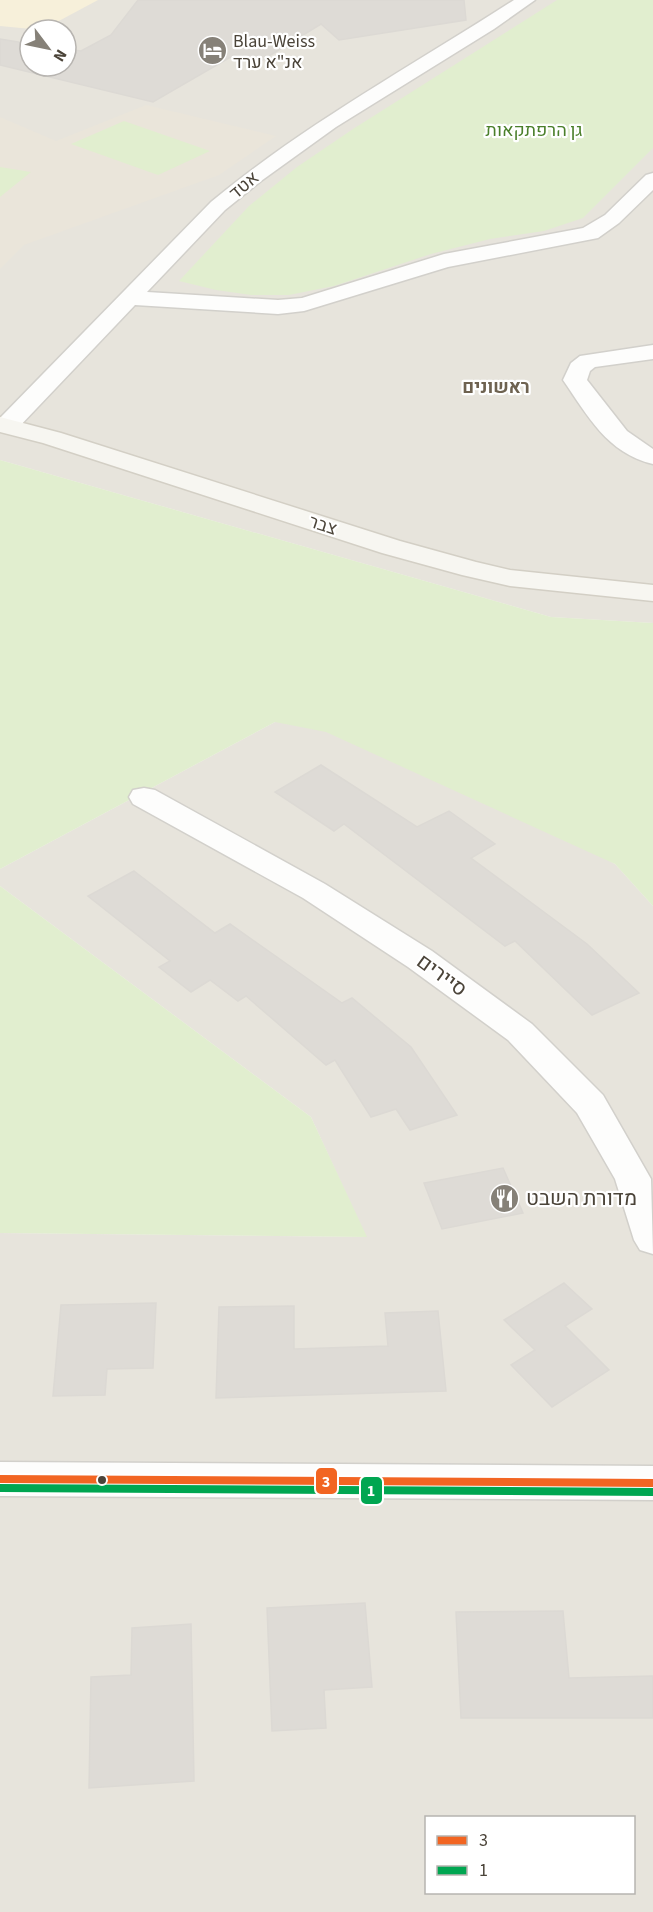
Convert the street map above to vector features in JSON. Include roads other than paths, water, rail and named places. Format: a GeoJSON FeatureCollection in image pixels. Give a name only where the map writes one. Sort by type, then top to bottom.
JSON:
{"type":"FeatureCollection","features":[{"type":"Feature","properties":{"kind":"street","name":"אטד"},"geometry":{"type":"LineString","coordinates":[[3,425],[218,206],[255,174],[287,151],[526,0]]}},
{"type":"Feature","properties":{"kind":"street"},"geometry":{"type":"LineString","coordinates":[[128,298],[278,307],[304,304],[444,261],[590,233],[644,199],[653,179]]}},
{"type":"Feature","properties":{"kind":"street"},"geometry":{"type":"LineString","coordinates":[[653,352],[588,361],[579,368],[575,380],[606,423],[634,450],[653,457]]}},
{"type":"Feature","properties":{"kind":"street","name":"צבר"},"geometry":{"type":"LineString","coordinates":[[3,425],[391,547],[480,571],[521,580],[653,593]]}},
{"type":"Feature","properties":{"kind":"street","name":"סיירים"},"geometry":{"type":"LineString","coordinates":[[144,797],[314,891],[420,959],[520,1032],[590,1104],[633,1179],[653,1240]]}},
{"type":"Feature","properties":{"kind":"street"},"geometry":{"type":"LineString","coordinates":[[0,1479],[653,1483]]}},
{"type":"Feature","properties":{"kind":"place","name":"Blau-Weiss אנ\"א ערד"},"geometry":{"type":"Point","coordinates":[212,51]}},
{"type":"Feature","properties":{"kind":"place","name":"מדורת השבט"},"geometry":{"type":"Point","coordinates":[505,1198]}},
{"type":"Feature","properties":{"kind":"district","name":"ראשונים"},"geometry":{"type":"Point","coordinates":[496,387]}},
{"type":"Feature","properties":{"kind":"park label","name":"גן הרפתקאות"},"geometry":{"type":"Point","coordinates":[534,130]}}]}
